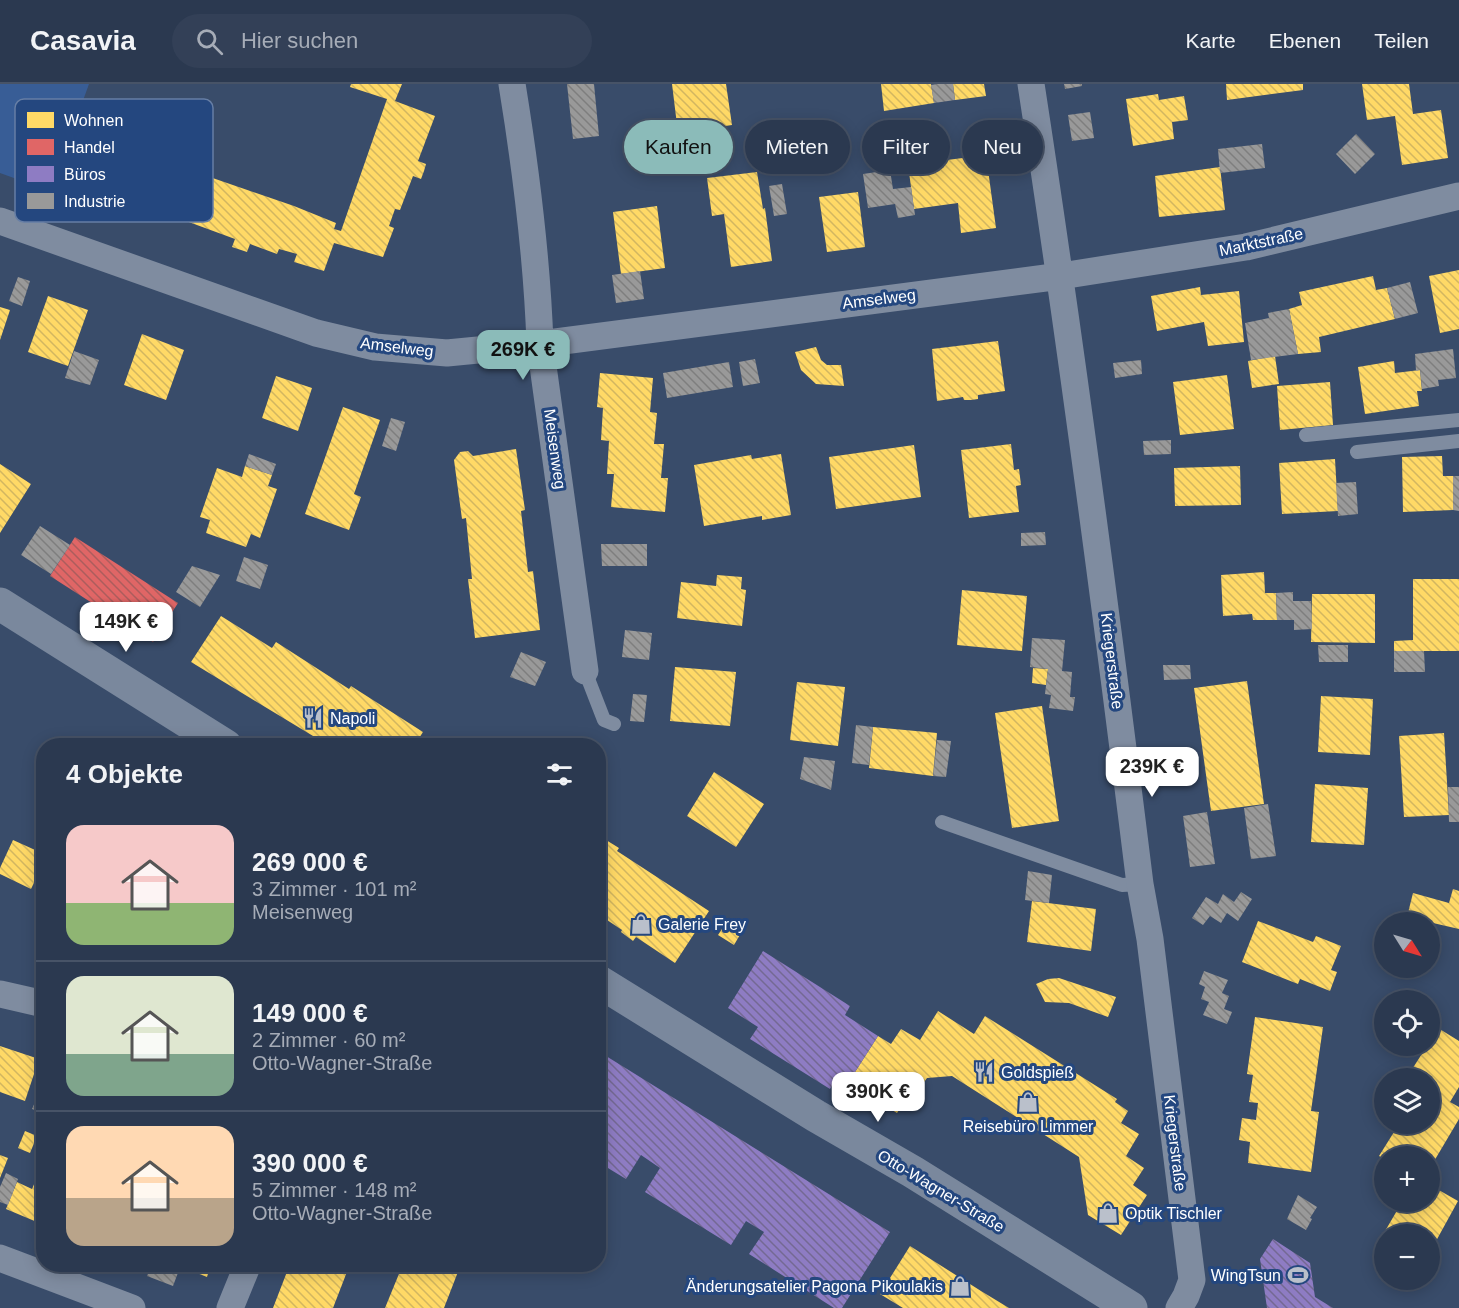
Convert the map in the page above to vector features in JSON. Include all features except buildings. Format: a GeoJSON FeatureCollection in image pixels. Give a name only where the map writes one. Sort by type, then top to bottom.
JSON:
{"type":"FeatureCollection","features":[{"type":"Feature","properties":{"kind":"street","name":"Meisenweg"},"geometry":{"type":"LineString","coordinates":[[512,84],[536,283],[540,344],[585,671]]}},
{"type":"Feature","properties":{"kind":"street","name":"Kriegerstraße"},"geometry":{"type":"LineString","coordinates":[[1031,84],[1061,276],[1140,884],[1150,939],[1192,1280],[1179,1308]]}},
{"type":"Feature","properties":{"kind":"street","name":"Marktstraße"},"geometry":{"type":"LineString","coordinates":[[1061,276],[1245,247],[1459,196]]}},
{"type":"Feature","properties":{"kind":"street","name":"Amselweg"},"geometry":{"type":"LineString","coordinates":[[0,221],[316,333],[385,348],[447,353],[540,344],[1061,276]]}},
{"type":"Feature","properties":{"kind":"street"},"geometry":{"type":"LineString","coordinates":[[0,604],[212,738]]}},
{"type":"Feature","properties":{"kind":"street","name":"Otto-Wagner-Straße"},"geometry":{"type":"LineString","coordinates":[[606,986],[816,1116],[913,1172],[1131,1308]]}},
{"type":"Feature","properties":{"kind":"street"},"geometry":{"type":"LineString","coordinates":[[0,994],[36,1002]]}},
{"type":"Feature","properties":{"kind":"street"},"geometry":{"type":"LineString","coordinates":[[0,1258],[36,1272]]}},
{"type":"Feature","properties":{"kind":"street"},"geometry":{"type":"LineString","coordinates":[[37,1272],[132,1308]]}},
{"type":"Feature","properties":{"kind":"street"},"geometry":{"type":"LineString","coordinates":[[230,1308],[245,1272]]}},
{"type":"Feature","properties":{"kind":"lane"},"geometry":{"type":"LineString","coordinates":[[1306,435],[1459,420]]}},
{"type":"Feature","properties":{"kind":"lane"},"geometry":{"type":"LineString","coordinates":[[1357,452],[1459,441]]}},
{"type":"Feature","properties":{"kind":"lane"},"geometry":{"type":"LineString","coordinates":[[585,671],[604,720],[614,724]]}},
{"type":"Feature","properties":{"kind":"lane"},"geometry":{"type":"LineString","coordinates":[[942,822],[1122,885],[1140,884]]}},
{"type":"Feature","properties":{"kind":"shaded area"},"geometry":{"type":"Polygon","coordinates":[[[0,84],[89,84],[84,99],[15,99],[15,178],[0,173],[0,84]]]}},
{"type":"Feature","properties":{"kind":"place","name":"Napoli"},"geometry":{"type":"Point","coordinates":[313,718]}},
{"type":"Feature","properties":{"kind":"place","name":"Galerie Frey"},"geometry":{"type":"Point","coordinates":[641,924]}},
{"type":"Feature","properties":{"kind":"place","name":"Goldspieß"},"geometry":{"type":"Point","coordinates":[984,1072]}},
{"type":"Feature","properties":{"kind":"place","name":"Reisebüro Limmer"},"geometry":{"type":"Point","coordinates":[1028,1102]}},
{"type":"Feature","properties":{"kind":"place","name":"Optik Tischler"},"geometry":{"type":"Point","coordinates":[1108,1213]}},
{"type":"Feature","properties":{"kind":"place","name":"WingTsun"},"geometry":{"type":"Point","coordinates":[1298,1275]}},
{"type":"Feature","properties":{"kind":"place","name":"Änderungsatelier Pagona Pikoulakis"},"geometry":{"type":"Point","coordinates":[960,1286]}}]}
